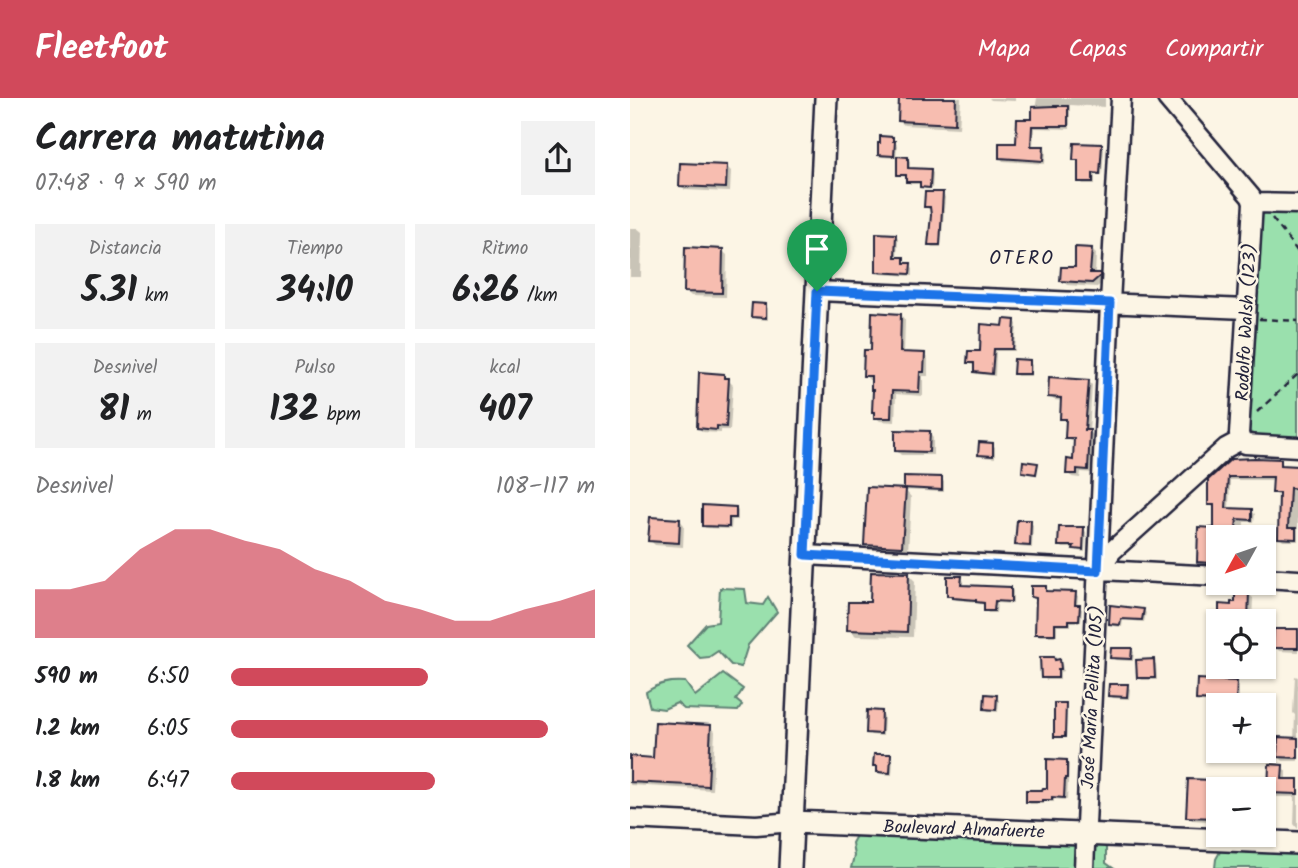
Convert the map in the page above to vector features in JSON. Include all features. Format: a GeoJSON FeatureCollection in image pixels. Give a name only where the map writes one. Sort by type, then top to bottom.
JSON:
{"type":"FeatureCollection","features":[{"type":"Feature","properties":{"kind":"main road"},"geometry":{"type":"LineString","coordinates":[[790,868],[826,98]]}},
{"type":"Feature","properties":{"kind":"main road","name":"Boulevard Almafuerte"},"geometry":{"type":"LineString","coordinates":[[793,822],[1298,843]]}},
{"type":"Feature","properties":{"kind":"street","name":"José María Pellita (105)"},"geometry":{"type":"LineString","coordinates":[[1084,868],[1121,98]]}},
{"type":"Feature","properties":{"kind":"street"},"geometry":{"type":"LineString","coordinates":[[1167,98],[1251,197],[1253,203],[1298,204]]}},
{"type":"Feature","properties":{"kind":"street","name":"Rodolfo Walsh (123)"},"geometry":{"type":"LineString","coordinates":[[1241,440],[1239,434],[1250,314],[1253,203]]}},
{"type":"Feature","properties":{"kind":"street"},"geometry":{"type":"LineString","coordinates":[[817,291],[1110,303],[1250,314]]}},
{"type":"Feature","properties":{"kind":"street"},"geometry":{"type":"LineString","coordinates":[[1098,571],[1112,551],[1226,448],[1241,440],[1245,444],[1298,447]]}},
{"type":"Feature","properties":{"kind":"street"},"geometry":{"type":"LineString","coordinates":[[805,555],[1206,576]]}},
{"type":"Feature","properties":{"kind":"street"},"geometry":{"type":"LineString","coordinates":[[1276,579],[1298,580]]}},
{"type":"Feature","properties":{"kind":"street","name":"Boulevard Almafuerte"},"geometry":{"type":"LineString","coordinates":[[630,819],[757,825],[793,822]]}},
{"type":"Feature","properties":{"kind":"path"},"geometry":{"type":"LineString","coordinates":[[1253,203],[1266,210],[1298,251]]}},
{"type":"Feature","properties":{"kind":"path"},"geometry":{"type":"LineString","coordinates":[[1250,314],[1298,321]]}},
{"type":"Feature","properties":{"kind":"path"},"geometry":{"type":"LineString","coordinates":[[1257,412],[1298,374]]}},
{"type":"Feature","properties":{"kind":"green space"},"geometry":{"type":"Polygon","coordinates":[[[1266,210],[1298,210],[1298,438],[1255,435],[1248,431],[1260,213],[1266,210]]]}},
{"type":"Feature","properties":{"kind":"green space"},"geometry":{"type":"Polygon","coordinates":[[[720,588],[745,589],[747,603],[763,605],[768,597],[777,612],[748,645],[741,667],[731,665],[718,651],[709,657],[700,658],[687,645],[706,624],[718,622],[720,588]]]}},
{"type":"Feature","properties":{"kind":"green space"},"geometry":{"type":"Polygon","coordinates":[[[723,674],[743,689],[736,700],[742,705],[738,711],[684,709],[677,703],[664,709],[650,707],[646,692],[656,687],[669,682],[685,682],[695,696],[723,674]]]}},
{"type":"Feature","properties":{"kind":"green space"},"geometry":{"type":"Polygon","coordinates":[[[858,832],[1077,842],[1090,849],[1100,842],[1106,848],[1106,863],[1113,868],[851,868],[854,856],[852,843],[858,832]]]}},
{"type":"Feature","properties":{"kind":"green space"},"geometry":{"type":"Polygon","coordinates":[[[1222,848],[1298,853],[1298,868],[1215,868],[1222,848]]]}},
{"type":"Feature","properties":{"kind":"building"},"geometry":{"type":"Polygon","coordinates":[[[899,98],[956,98],[955,124],[898,121],[899,98]]]}},
{"type":"Feature","properties":{"kind":"building"},"geometry":{"type":"Polygon","coordinates":[[[1068,106],[1068,126],[1032,126],[1031,146],[1044,146],[1043,161],[999,158],[999,143],[1016,143],[1017,119],[1032,119],[1032,107],[1068,106]]]}},
{"type":"Feature","properties":{"kind":"building"},"geometry":{"type":"Polygon","coordinates":[[[880,136],[893,137],[894,156],[878,155],[880,136]]]}},
{"type":"Feature","properties":{"kind":"building"},"geometry":{"type":"Polygon","coordinates":[[[1074,143],[1102,144],[1100,174],[1093,173],[1093,182],[1078,182],[1078,160],[1073,160],[1074,143]]]}},
{"type":"Feature","properties":{"kind":"building"},"geometry":{"type":"Polygon","coordinates":[[[897,156],[908,157],[908,168],[931,169],[930,188],[920,187],[920,182],[906,182],[906,175],[897,175],[897,156]]]}},
{"type":"Feature","properties":{"kind":"building"},"geometry":{"type":"Polygon","coordinates":[[[680,163],[727,165],[726,188],[679,186],[680,163]]]}},
{"type":"Feature","properties":{"kind":"building"},"geometry":{"type":"Polygon","coordinates":[[[925,192],[943,192],[940,245],[928,245],[931,215],[930,207],[924,207],[925,192]]]}},
{"type":"Feature","properties":{"kind":"building"},"geometry":{"type":"Polygon","coordinates":[[[876,233],[896,234],[895,257],[904,257],[904,263],[911,263],[910,274],[876,272],[876,233]]]}},
{"type":"Feature","properties":{"kind":"building"},"geometry":{"type":"Polygon","coordinates":[[[685,247],[723,249],[722,293],[684,292],[685,247]]]}},
{"type":"Feature","properties":{"kind":"building"},"geometry":{"type":"Polygon","coordinates":[[[1075,247],[1092,248],[1090,273],[1100,273],[1100,276],[1092,283],[1060,281],[1061,267],[1075,267],[1075,247]]]}},
{"type":"Feature","properties":{"kind":"building"},"geometry":{"type":"Polygon","coordinates":[[[752,303],[766,304],[766,318],[751,317],[752,303]]]}},
{"type":"Feature","properties":{"kind":"building"},"geometry":{"type":"Polygon","coordinates":[[[872,312],[901,314],[900,352],[925,353],[919,392],[892,391],[891,418],[874,418],[871,376],[863,376],[864,350],[871,350],[872,312]]]}},
{"type":"Feature","properties":{"kind":"building"},"geometry":{"type":"Polygon","coordinates":[[[1004,319],[1015,320],[1013,349],[994,349],[992,374],[974,372],[974,363],[967,363],[968,351],[980,351],[981,324],[1003,326],[1004,319]]]}},
{"type":"Feature","properties":{"kind":"building"},"geometry":{"type":"Polygon","coordinates":[[[1014,359],[1030,360],[1030,374],[1013,374],[1014,359]]]}},
{"type":"Feature","properties":{"kind":"building"},"geometry":{"type":"Polygon","coordinates":[[[699,372],[724,374],[724,378],[729,378],[726,427],[717,426],[717,430],[697,428],[699,372]]]}},
{"type":"Feature","properties":{"kind":"building"},"geometry":{"type":"Polygon","coordinates":[[[1049,377],[1089,380],[1085,430],[1090,430],[1088,470],[1077,469],[1077,474],[1066,474],[1067,459],[1073,460],[1074,438],[1065,438],[1066,419],[1060,419],[1061,398],[1048,397],[1049,377]]]}},
{"type":"Feature","properties":{"kind":"building"},"geometry":{"type":"Polygon","coordinates":[[[895,430],[930,431],[929,452],[895,451],[895,430]]]}},
{"type":"Feature","properties":{"kind":"building"},"geometry":{"type":"Polygon","coordinates":[[[979,442],[993,443],[993,456],[978,455],[979,442]]]}},
{"type":"Feature","properties":{"kind":"building"},"geometry":{"type":"Polygon","coordinates":[[[1231,459],[1281,459],[1281,465],[1298,466],[1298,489],[1290,488],[1288,528],[1296,528],[1296,539],[1278,538],[1279,493],[1272,493],[1273,477],[1228,477],[1226,508],[1252,509],[1252,520],[1237,519],[1236,525],[1214,525],[1214,505],[1208,505],[1208,480],[1231,459]]]}},
{"type":"Feature","properties":{"kind":"building"},"geometry":{"type":"Polygon","coordinates":[[[1023,461],[1038,463],[1036,474],[1022,472],[1023,461]]]}},
{"type":"Feature","properties":{"kind":"building"},"geometry":{"type":"Polygon","coordinates":[[[904,476],[942,477],[942,490],[904,488],[904,476]]]}},
{"type":"Feature","properties":{"kind":"building"},"geometry":{"type":"Polygon","coordinates":[[[867,487],[906,489],[902,547],[864,545],[867,487]]]}},
{"type":"Feature","properties":{"kind":"building"},"geometry":{"type":"Polygon","coordinates":[[[702,505],[736,507],[736,518],[729,518],[729,527],[702,526],[702,505]]]}},
{"type":"Feature","properties":{"kind":"building"},"geometry":{"type":"Polygon","coordinates":[[[650,517],[680,519],[679,543],[648,541],[650,517]]]}},
{"type":"Feature","properties":{"kind":"building"},"geometry":{"type":"Polygon","coordinates":[[[1017,520],[1031,520],[1030,546],[1015,545],[1017,520]]]}},
{"type":"Feature","properties":{"kind":"building"},"geometry":{"type":"Polygon","coordinates":[[[1059,527],[1084,527],[1083,550],[1073,549],[1074,546],[1058,546],[1059,527]]]}},
{"type":"Feature","properties":{"kind":"building"},"geometry":{"type":"Polygon","coordinates":[[[1198,527],[1206,528],[1206,563],[1197,562],[1198,527]]]}},
{"type":"Feature","properties":{"kind":"building"},"geometry":{"type":"Polygon","coordinates":[[[871,572],[909,573],[907,632],[847,630],[848,602],[870,602],[871,572]]]}},
{"type":"Feature","properties":{"kind":"building"},"geometry":{"type":"Polygon","coordinates":[[[947,576],[962,576],[961,585],[1011,587],[1011,602],[995,601],[994,611],[984,611],[984,603],[947,596],[947,576]]]}},
{"type":"Feature","properties":{"kind":"building"},"geometry":{"type":"Polygon","coordinates":[[[1031,586],[1046,586],[1046,591],[1076,592],[1075,605],[1080,605],[1079,620],[1069,620],[1069,624],[1055,624],[1055,634],[1035,634],[1036,598],[1031,597],[1031,586]]]}},
{"type":"Feature","properties":{"kind":"building"},"geometry":{"type":"Polygon","coordinates":[[[1235,595],[1249,595],[1248,609],[1219,609],[1219,604],[1231,605],[1231,602],[1235,602],[1235,595]]]}},
{"type":"Feature","properties":{"kind":"building"},"geometry":{"type":"Polygon","coordinates":[[[1110,605],[1144,609],[1142,620],[1121,619],[1120,625],[1109,624],[1110,605]]]}},
{"type":"Feature","properties":{"kind":"building"},"geometry":{"type":"Polygon","coordinates":[[[1276,629],[1298,629],[1298,648],[1276,648],[1276,629]]]}},
{"type":"Feature","properties":{"kind":"building"},"geometry":{"type":"Polygon","coordinates":[[[1111,648],[1132,648],[1131,659],[1110,658],[1111,648]]]}},
{"type":"Feature","properties":{"kind":"building"},"geometry":{"type":"Polygon","coordinates":[[[1040,657],[1060,659],[1058,678],[1041,678],[1040,657]]]}},
{"type":"Feature","properties":{"kind":"building"},"geometry":{"type":"Polygon","coordinates":[[[1154,659],[1155,678],[1137,678],[1136,660],[1154,659]]]}},
{"type":"Feature","properties":{"kind":"building"},"geometry":{"type":"Polygon","coordinates":[[[1197,679],[1237,681],[1236,693],[1206,693],[1206,700],[1196,700],[1197,679]]]}},
{"type":"Feature","properties":{"kind":"building"},"geometry":{"type":"Polygon","coordinates":[[[1109,684],[1128,684],[1127,697],[1108,696],[1109,684]]]}},
{"type":"Feature","properties":{"kind":"building"},"geometry":{"type":"Polygon","coordinates":[[[985,694],[997,695],[996,710],[984,709],[985,694]]]}},
{"type":"Feature","properties":{"kind":"building"},"geometry":{"type":"Polygon","coordinates":[[[1054,703],[1066,703],[1065,737],[1054,737],[1054,703]]]}},
{"type":"Feature","properties":{"kind":"building"},"geometry":{"type":"Polygon","coordinates":[[[867,710],[882,711],[881,734],[866,733],[867,710]]]}},
{"type":"Feature","properties":{"kind":"building"},"geometry":{"type":"Polygon","coordinates":[[[655,722],[711,725],[708,786],[630,782],[630,756],[653,758],[655,722]]]}},
{"type":"Feature","properties":{"kind":"building"},"geometry":{"type":"Polygon","coordinates":[[[1278,737],[1298,738],[1298,758],[1277,757],[1278,737]]]}},
{"type":"Feature","properties":{"kind":"building"},"geometry":{"type":"Polygon","coordinates":[[[874,754],[891,754],[890,773],[877,772],[877,766],[873,766],[874,754]]]}},
{"type":"Feature","properties":{"kind":"building"},"geometry":{"type":"Polygon","coordinates":[[[1047,759],[1067,760],[1064,798],[1052,797],[1052,800],[1042,802],[1026,802],[1026,790],[1047,788],[1047,759]]]}},
{"type":"Feature","properties":{"kind":"building"},"geometry":{"type":"Polygon","coordinates":[[[1269,764],[1283,765],[1282,779],[1298,779],[1298,794],[1276,793],[1276,777],[1269,777],[1269,764]]]}},
{"type":"Feature","properties":{"kind":"building"},"geometry":{"type":"Polygon","coordinates":[[[1188,779],[1206,780],[1206,818],[1186,817],[1188,779]]]}},
{"type":"Feature","properties":{"kind":"district","name":"OTERO"},"geometry":{"type":"Point","coordinates":[1022,257]}},
{"type":"Feature","properties":{"kind":"route"},"geometry":{"type":"LineString","coordinates":[[817,291],[1110,303],[1098,571],[805,555],[817,291]]}}]}
